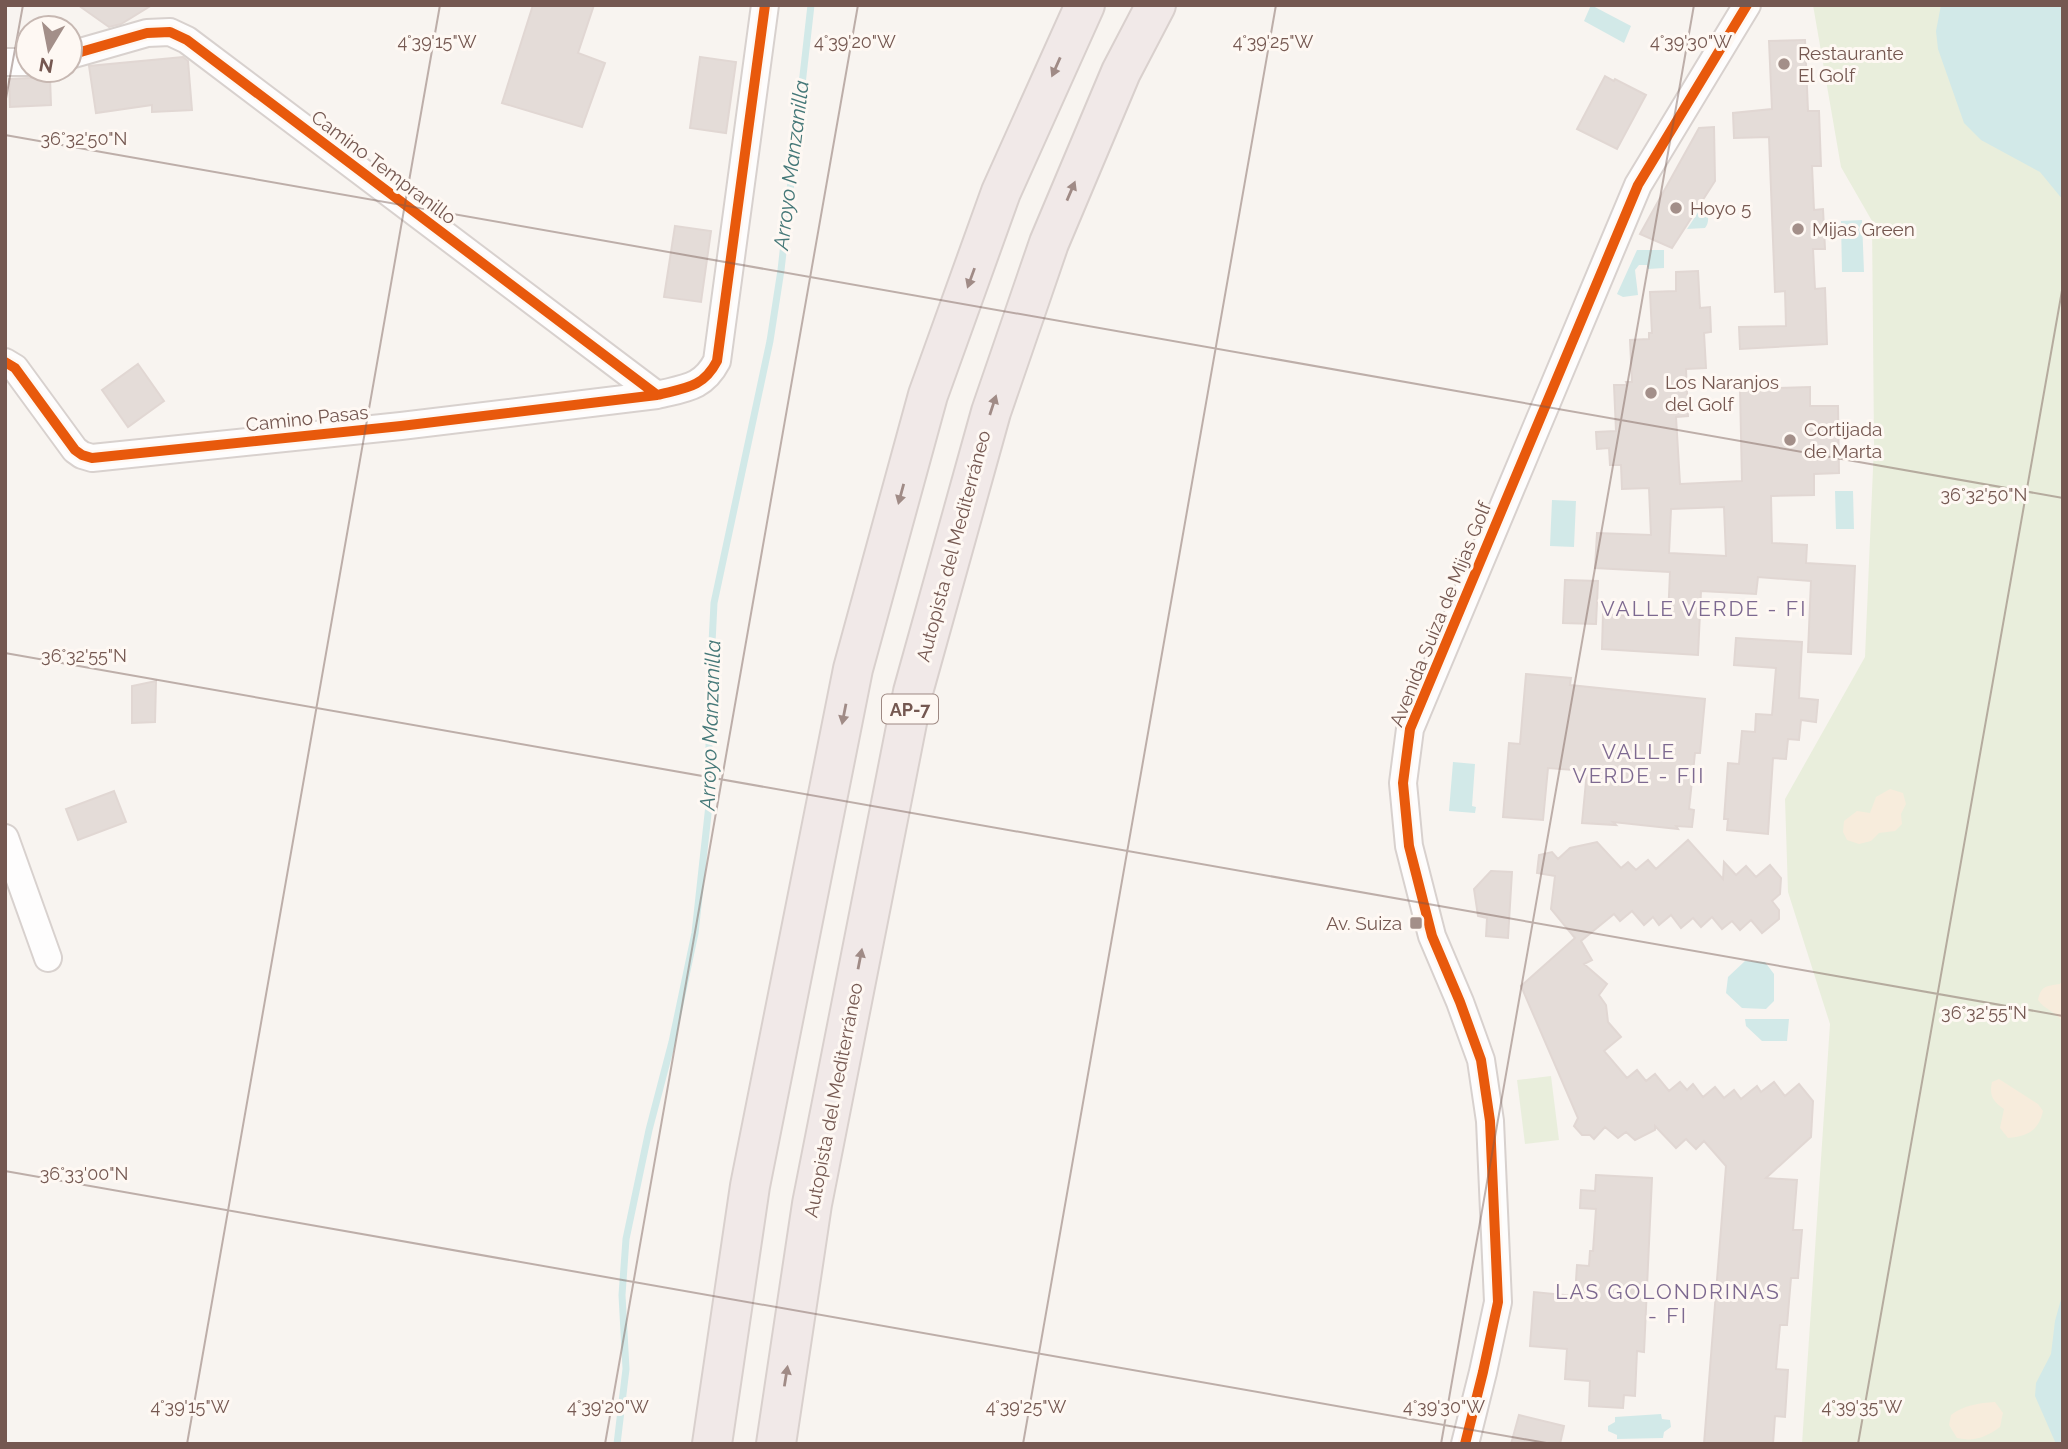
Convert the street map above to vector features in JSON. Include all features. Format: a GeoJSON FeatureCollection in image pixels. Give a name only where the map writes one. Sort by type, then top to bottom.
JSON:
{"type":"FeatureCollection","features":[{"type":"Feature","properties":{"kind":"highway"},"geometry":{"type":"LineString","coordinates":[[712,1444],[750,1186],[853,668],[928,396],[1001,192],[1085,5]]}},
{"type":"Feature","properties":{"kind":"highway","name":"Autopista del Mediterráneo"},"geometry":{"type":"LineString","coordinates":[[776,1444],[812,1204],[913,692],[990,412],[1049,243],[1121,72],[1156,5]]}},
{"type":"Feature","properties":{"kind":"street","name":"Camino Pasas"},"geometry":{"type":"LineString","coordinates":[[5,362],[15,368],[75,450],[82,456],[92,458],[401,426],[657,395],[696,386],[710,375],[717,361],[765,5]]}},
{"type":"Feature","properties":{"kind":"street","name":"Avenida Suiza de Mijas Golf"},"geometry":{"type":"LineString","coordinates":[[1465,1444],[1498,1303],[1490,1121],[1481,1060],[1432,936],[1409,846],[1403,783],[1410,729],[1638,185],[1747,5]]}},
{"type":"Feature","properties":{"kind":"street","name":"Camino Tempranillo"},"geometry":{"type":"LineString","coordinates":[[84,51],[147,33],[170,32],[187,40],[657,395]]}},
{"type":"Feature","properties":{"kind":"street"},"geometry":{"type":"LineString","coordinates":[[5,838],[48,958]]}},
{"type":"Feature","properties":{"kind":"green space"},"geometry":{"type":"Polygon","coordinates":[[[1813,5],[2063,5],[2063,1444],[1802,1444],[1830,1024],[1788,892],[1785,799],[1865,657],[1874,445],[1872,221],[1841,167],[1813,5]]]}},
{"type":"Feature","properties":{"kind":"green space"},"geometry":{"type":"Polygon","coordinates":[[[1551,1076],[1559,1140],[1525,1144],[1517,1080],[1551,1076]]]}},
{"type":"Feature","properties":{"kind":"sand"},"geometry":{"type":"Polygon","coordinates":[[[1890,789],[1903,793],[1906,804],[1901,814],[1902,824],[1895,831],[1879,833],[1871,841],[1859,844],[1847,840],[1843,832],[1844,821],[1857,811],[1870,813],[1876,797],[1890,789]]]}},
{"type":"Feature","properties":{"kind":"sand"},"geometry":{"type":"Polygon","coordinates":[[[2063,978],[2063,1022],[2038,1000],[2043,989],[2060,984],[2063,978]]]}},
{"type":"Feature","properties":{"kind":"sand"},"geometry":{"type":"Polygon","coordinates":[[[1999,1079],[2038,1104],[2043,1111],[2038,1124],[2031,1132],[2008,1138],[2000,1128],[2004,1109],[1995,1101],[1991,1091],[1992,1082],[1999,1079]]]}},
{"type":"Feature","properties":{"kind":"sand"},"geometry":{"type":"Polygon","coordinates":[[[1995,1402],[2003,1413],[2000,1427],[1980,1438],[1957,1438],[1949,1425],[1951,1415],[1972,1405],[1995,1402]]]}},
{"type":"Feature","properties":{"kind":"water"},"geometry":{"type":"Polygon","coordinates":[[[1591,5],[1631,26],[1624,43],[1584,21],[1591,5]]]}},
{"type":"Feature","properties":{"kind":"water"},"geometry":{"type":"Polygon","coordinates":[[[1941,5],[2063,5],[2063,200],[2040,172],[1981,140],[1964,123],[1938,49],[1936,31],[1941,5]]]}},
{"type":"Feature","properties":{"kind":"water"},"geometry":{"type":"Polygon","coordinates":[[[1705,202],[1708,219],[1705,228],[1687,229],[1705,202]]]}},
{"type":"Feature","properties":{"kind":"water"},"geometry":{"type":"Polygon","coordinates":[[[1862,220],[1864,272],[1842,272],[1841,221],[1862,220]]]}},
{"type":"Feature","properties":{"kind":"water"},"geometry":{"type":"Polygon","coordinates":[[[1637,250],[1664,250],[1664,268],[1648,269],[1647,265],[1639,265],[1635,270],[1638,295],[1623,297],[1617,294],[1637,250]]]}},
{"type":"Feature","properties":{"kind":"water"},"geometry":{"type":"Polygon","coordinates":[[[1835,491],[1853,491],[1854,529],[1836,529],[1835,491]]]}},
{"type":"Feature","properties":{"kind":"water"},"geometry":{"type":"Polygon","coordinates":[[[1552,500],[1576,501],[1574,547],[1550,546],[1552,500]]]}},
{"type":"Feature","properties":{"kind":"water"},"geometry":{"type":"Polygon","coordinates":[[[1453,762],[1475,764],[1472,806],[1476,807],[1475,813],[1449,811],[1453,762]]]}},
{"type":"Feature","properties":{"kind":"water"},"geometry":{"type":"Polygon","coordinates":[[[1745,961],[1765,962],[1774,974],[1774,1001],[1766,1009],[1742,1008],[1726,993],[1728,977],[1745,961]]]}},
{"type":"Feature","properties":{"kind":"water"},"geometry":{"type":"Polygon","coordinates":[[[1745,1019],[1789,1019],[1787,1041],[1762,1041],[1746,1026],[1745,1019]]]}},
{"type":"Feature","properties":{"kind":"water"},"geometry":{"type":"Polygon","coordinates":[[[2063,1292],[2063,1444],[2056,1444],[2035,1396],[2036,1383],[2051,1354],[2055,1321],[2063,1292]]]}},
{"type":"Feature","properties":{"kind":"water"},"geometry":{"type":"Polygon","coordinates":[[[1661,1414],[1662,1419],[1670,1420],[1671,1427],[1664,1432],[1663,1438],[1617,1439],[1617,1435],[1608,1431],[1608,1426],[1615,1422],[1615,1417],[1661,1414]]]}},
{"type":"Feature","properties":{"kind":"building"},"geometry":{"type":"Polygon","coordinates":[[[78,5],[152,5],[121,24],[109,27],[78,5]]]}},
{"type":"Feature","properties":{"kind":"building"},"geometry":{"type":"Polygon","coordinates":[[[533,5],[594,5],[578,53],[605,63],[582,127],[502,103],[533,5]]]}},
{"type":"Feature","properties":{"kind":"building","name":"Mijas Green"},"geometry":{"type":"Polygon","coordinates":[[[1805,40],[1808,111],[1819,111],[1821,166],[1812,166],[1814,210],[1823,209],[1825,249],[1813,249],[1815,289],[1825,288],[1827,344],[1740,349],[1739,327],[1786,326],[1785,291],[1775,292],[1769,137],[1734,138],[1733,113],[1772,109],[1769,41],[1805,40]]]}},
{"type":"Feature","properties":{"kind":"building"},"geometry":{"type":"Polygon","coordinates":[[[183,57],[188,61],[192,110],[152,112],[152,105],[96,113],[89,66],[183,57]]]}},
{"type":"Feature","properties":{"kind":"building"},"geometry":{"type":"Polygon","coordinates":[[[700,57],[736,62],[726,133],[690,128],[700,57]]]}},
{"type":"Feature","properties":{"kind":"building"},"geometry":{"type":"Polygon","coordinates":[[[1605,76],[1646,95],[1617,149],[1577,129],[1605,76]]]}},
{"type":"Feature","properties":{"kind":"building"},"geometry":{"type":"Polygon","coordinates":[[[9,79],[14,79],[14,84],[50,84],[51,105],[10,107],[9,79]]]}},
{"type":"Feature","properties":{"kind":"building","name":"Hoyo 5"},"geometry":{"type":"Polygon","coordinates":[[[1714,127],[1715,181],[1672,248],[1640,234],[1699,128],[1714,127]]]}},
{"type":"Feature","properties":{"kind":"building"},"geometry":{"type":"Polygon","coordinates":[[[675,226],[711,231],[701,302],[664,297],[675,226]]]}},
{"type":"Feature","properties":{"kind":"building"},"geometry":{"type":"Polygon","coordinates":[[[1698,271],[1700,308],[1710,307],[1711,332],[1704,333],[1706,368],[1686,369],[1688,416],[1676,417],[1680,484],[1742,481],[1740,389],[1810,387],[1810,406],[1838,406],[1839,473],[1814,474],[1814,495],[1771,496],[1772,543],[1807,545],[1806,563],[1855,566],[1851,654],[1808,652],[1811,581],[1758,577],[1756,594],[1701,591],[1698,655],[1602,649],[1603,614],[1668,618],[1670,572],[1595,568],[1597,533],[1651,535],[1649,488],[1622,489],[1621,465],[1610,465],[1609,448],[1597,449],[1596,432],[1616,431],[1614,385],[1627,385],[1626,382],[1632,382],[1630,340],[1649,339],[1649,333],[1652,333],[1650,292],[1676,291],[1676,272],[1698,271]],[[1724,507],[1671,509],[1669,553],[1726,556],[1724,507]]]}},
{"type":"Feature","properties":{"kind":"building"},"geometry":{"type":"Polygon","coordinates":[[[138,364],[164,401],[128,427],[102,390],[138,364]]]}},
{"type":"Feature","properties":{"kind":"building"},"geometry":{"type":"Polygon","coordinates":[[[1565,580],[1598,581],[1596,624],[1563,623],[1565,580]]]}},
{"type":"Feature","properties":{"kind":"building"},"geometry":{"type":"Polygon","coordinates":[[[1736,638],[1802,642],[1799,698],[1818,700],[1816,722],[1801,720],[1799,740],[1788,739],[1786,759],[1773,758],[1768,834],[1727,830],[1728,819],[1724,819],[1728,763],[1739,764],[1742,731],[1755,732],[1756,714],[1772,715],[1776,668],[1734,665],[1736,638]]]}},
{"type":"Feature","properties":{"kind":"building"},"geometry":{"type":"Polygon","coordinates":[[[1526,674],[1571,678],[1570,685],[1705,699],[1700,753],[1695,753],[1689,809],[1694,810],[1692,827],[1676,826],[1678,829],[1613,822],[1616,825],[1582,823],[1587,771],[1548,768],[1543,820],[1503,817],[1509,743],[1520,744],[1526,674]]]}},
{"type":"Feature","properties":{"kind":"building"},"geometry":{"type":"Polygon","coordinates":[[[156,681],[155,722],[132,723],[132,686],[156,681]]]}},
{"type":"Feature","properties":{"kind":"building"},"geometry":{"type":"Polygon","coordinates":[[[114,791],[126,822],[78,840],[66,809],[114,791]]]}},
{"type":"Feature","properties":{"kind":"building"},"geometry":{"type":"Polygon","coordinates":[[[1688,840],[1723,879],[1724,862],[1736,875],[1746,866],[1756,877],[1770,865],[1781,878],[1780,894],[1772,901],[1779,910],[1779,919],[1762,933],[1751,920],[1740,930],[1732,921],[1722,929],[1712,917],[1701,927],[1693,918],[1681,928],[1671,915],[1659,925],[1653,917],[1644,925],[1632,911],[1620,921],[1614,914],[1581,941],[1592,960],[1584,964],[1607,984],[1599,995],[1606,1005],[1608,1022],[1621,1037],[1604,1051],[1627,1078],[1637,1070],[1646,1081],[1655,1074],[1669,1091],[1680,1082],[1687,1090],[1693,1084],[1703,1097],[1715,1087],[1724,1098],[1734,1090],[1741,1099],[1757,1086],[1761,1092],[1774,1082],[1785,1096],[1799,1084],[1813,1101],[1811,1137],[1766,1178],[1797,1180],[1793,1230],[1802,1230],[1798,1278],[1791,1278],[1787,1325],[1780,1325],[1776,1369],[1788,1370],[1785,1417],[1775,1416],[1773,1444],[1704,1444],[1726,1166],[1704,1141],[1696,1149],[1686,1139],[1676,1148],[1655,1126],[1655,1130],[1635,1140],[1626,1132],[1618,1138],[1605,1127],[1594,1139],[1590,1135],[1582,1135],[1574,1126],[1578,1118],[1521,986],[1575,938],[1551,909],[1555,876],[1537,873],[1539,855],[1552,852],[1558,859],[1570,848],[1597,842],[1621,868],[1628,862],[1636,870],[1648,860],[1656,869],[1688,840]]]}},
{"type":"Feature","properties":{"kind":"building"},"geometry":{"type":"Polygon","coordinates":[[[1491,871],[1512,872],[1508,938],[1486,936],[1487,918],[1478,916],[1474,889],[1491,871]]]}},
{"type":"Feature","properties":{"kind":"building"},"geometry":{"type":"Polygon","coordinates":[[[1596,1175],[1652,1178],[1644,1352],[1637,1351],[1635,1396],[1624,1395],[1623,1408],[1589,1406],[1590,1381],[1565,1379],[1567,1349],[1530,1346],[1534,1292],[1575,1296],[1577,1265],[1589,1266],[1590,1251],[1593,1251],[1596,1209],[1580,1208],[1581,1190],[1595,1191],[1596,1175]]]}},
{"type":"Feature","properties":{"kind":"building"},"geometry":{"type":"Polygon","coordinates":[[[1519,1415],[1564,1426],[1560,1444],[1511,1444],[1519,1415]]]}},
{"type":"Feature","properties":{"kind":"waterway","name":"Arroyo Manzanilla"},"geometry":{"type":"LineString","coordinates":[[617,1444],[626,1369],[622,1295],[626,1239],[695,933],[709,805],[709,703],[714,603],[770,341],[781,270],[811,5]]}},
{"type":"Feature","properties":{"kind":"cycle path"},"geometry":{"type":"LineString","coordinates":[[5,362],[15,368],[75,450],[92,458],[401,426],[657,395],[692,386],[706,377],[717,361],[765,5]]}},
{"type":"Feature","properties":{"kind":"cycle path"},"geometry":{"type":"LineString","coordinates":[[1465,1444],[1498,1302],[1490,1121],[1481,1060],[1432,936],[1409,846],[1403,783],[1410,729],[1638,185],[1747,5]]}},
{"type":"Feature","properties":{"kind":"cycle path"},"geometry":{"type":"LineString","coordinates":[[84,51],[147,33],[170,32],[187,40],[657,395]]}},
{"type":"Feature","properties":{"kind":"place","name":"Restaurante El Golf"},"geometry":{"type":"Point","coordinates":[1784,64]}},
{"type":"Feature","properties":{"kind":"place","name":"Hoyo 5"},"geometry":{"type":"Point","coordinates":[1676,208]}},
{"type":"Feature","properties":{"kind":"place","name":"Mijas Green"},"geometry":{"type":"Point","coordinates":[1798,229]}},
{"type":"Feature","properties":{"kind":"place","name":"Los Naranjos del Golf"},"geometry":{"type":"Point","coordinates":[1651,393]}},
{"type":"Feature","properties":{"kind":"place","name":"Cortijada de Marta"},"geometry":{"type":"Point","coordinates":[1790,440]}},
{"type":"Feature","properties":{"kind":"place","name":"Av. Suiza"},"geometry":{"type":"Point","coordinates":[1416,923]}},
{"type":"Feature","properties":{"kind":"district","name":"VALLE VERDE - FI"},"geometry":{"type":"Point","coordinates":[1704,608]}},
{"type":"Feature","properties":{"kind":"district","name":"VALLE VERDE - FII"},"geometry":{"type":"Point","coordinates":[1639,763]}},
{"type":"Feature","properties":{"kind":"district","name":"LAS GOLONDRINAS - FI"},"geometry":{"type":"Point","coordinates":[1668,1303]}}]}
